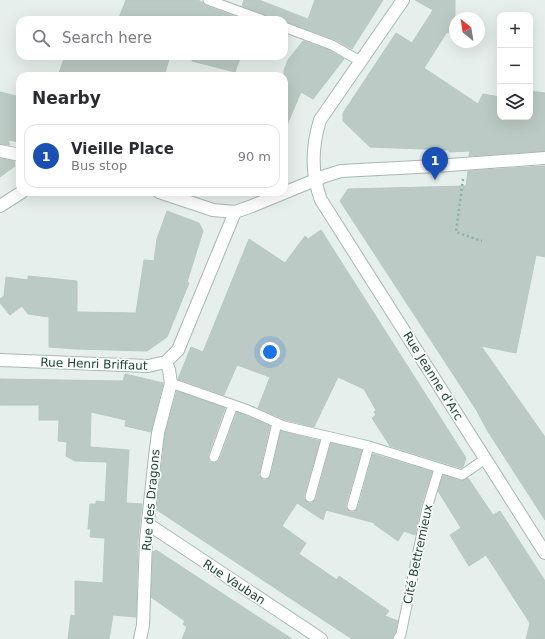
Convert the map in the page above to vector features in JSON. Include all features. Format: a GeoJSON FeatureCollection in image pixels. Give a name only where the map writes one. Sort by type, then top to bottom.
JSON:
{"type":"FeatureCollection","features":[{"type":"Feature","properties":{"kind":"street","name":"Rue Jeanne d'Arc"},"geometry":{"type":"LineString","coordinates":[[403,0],[320,120],[315,139],[313,159],[315,180],[321,200],[545,553]]}},
{"type":"Feature","properties":{"kind":"street"},"geometry":{"type":"LineString","coordinates":[[0,151],[16,154]]}},
{"type":"Feature","properties":{"kind":"street"},"geometry":{"type":"LineString","coordinates":[[288,192],[333,173],[351,170],[545,158]]}},
{"type":"Feature","properties":{"kind":"street"},"geometry":{"type":"LineString","coordinates":[[0,206],[16,196]]}},
{"type":"Feature","properties":{"kind":"street"},"geometry":{"type":"LineString","coordinates":[[171,196],[213,210],[235,212],[278,196]]}},
{"type":"Feature","properties":{"kind":"street"},"geometry":{"type":"LineString","coordinates":[[166,362],[178,350],[235,212]]}},
{"type":"Feature","properties":{"kind":"street","name":"Rue Henri Briffaut"},"geometry":{"type":"LineString","coordinates":[[0,360],[140,366],[157,365],[166,362]]}},
{"type":"Feature","properties":{"kind":"street","name":"Rue des Dragons"},"geometry":{"type":"LineString","coordinates":[[140,639],[143,625],[148,524],[156,444],[170,383],[169,370],[166,362]]}},
{"type":"Feature","properties":{"kind":"street","name":"Rue Vauban"},"geometry":{"type":"LineString","coordinates":[[148,524],[321,639]]}},
{"type":"Feature","properties":{"kind":"lane"},"geometry":{"type":"LineString","coordinates":[[208,0],[252,16]]}},
{"type":"Feature","properties":{"kind":"lane"},"geometry":{"type":"LineString","coordinates":[[288,28],[332,44],[360,61]]}},
{"type":"Feature","properties":{"kind":"lane"},"geometry":{"type":"LineString","coordinates":[[170,383],[233,405],[284,426],[369,446],[462,475],[485,460]]}},
{"type":"Feature","properties":{"kind":"lane"},"geometry":{"type":"LineString","coordinates":[[214,457],[233,405]]}},
{"type":"Feature","properties":{"kind":"lane"},"geometry":{"type":"LineString","coordinates":[[265,474],[277,423]]}},
{"type":"Feature","properties":{"kind":"lane"},"geometry":{"type":"LineString","coordinates":[[310,497],[327,436]]}},
{"type":"Feature","properties":{"kind":"lane"},"geometry":{"type":"LineString","coordinates":[[352,506],[369,446]]}},
{"type":"Feature","properties":{"kind":"lane","name":"Cité Bettremieux"},"geometry":{"type":"LineString","coordinates":[[398,639],[401,634],[426,515],[439,469]]}},
{"type":"Feature","properties":{"kind":"path"},"geometry":{"type":"LineString","coordinates":[[465,164],[456,232],[482,241]]}},
{"type":"Feature","properties":{"kind":"building"},"geometry":{"type":"Polygon","coordinates":[[[126,0],[198,0],[206,6],[234,16],[120,16],[126,0]]]}},
{"type":"Feature","properties":{"kind":"building"},"geometry":{"type":"Polygon","coordinates":[[[244,0],[259,0],[308,19],[315,0],[383,0],[352,49],[334,39],[288,22],[288,16],[266,16],[242,6],[244,0]]]}},
{"type":"Feature","properties":{"kind":"building"},"geometry":{"type":"Polygon","coordinates":[[[415,0],[455,0],[455,12],[449,12],[449,33],[447,32],[424,68],[478,104],[483,94],[497,96],[497,120],[533,120],[533,91],[545,93],[545,151],[469,156],[470,151],[449,152],[449,150],[370,147],[343,121],[343,113],[396,33],[412,43],[433,10],[415,0]]]}},
{"type":"Feature","properties":{"kind":"building"},"geometry":{"type":"Polygon","coordinates":[[[303,41],[329,50],[344,59],[313,99],[301,92],[288,123],[288,72],[284,72],[284,70],[288,60],[303,41]]]}},
{"type":"Feature","properties":{"kind":"building"},"geometry":{"type":"Polygon","coordinates":[[[64,60],[169,60],[165,72],[59,72],[64,60]]]}},
{"type":"Feature","properties":{"kind":"building"},"geometry":{"type":"Polygon","coordinates":[[[192,60],[240,60],[235,72],[192,60]]]}},
{"type":"Feature","properties":{"kind":"building"},"geometry":{"type":"Polygon","coordinates":[[[0,92],[16,96],[16,141],[8,140],[10,145],[0,144],[0,92]]]}},
{"type":"Feature","properties":{"kind":"building"},"geometry":{"type":"Polygon","coordinates":[[[0,159],[14,161],[15,166],[0,177],[0,159]]]}},
{"type":"Feature","properties":{"kind":"building"},"geometry":{"type":"Polygon","coordinates":[[[545,166],[545,257],[536,255],[516,353],[481,346],[545,437],[545,520],[487,430],[477,411],[340,201],[348,189],[466,186],[468,171],[545,166]]]}},
{"type":"Feature","properties":{"kind":"building"},"geometry":{"type":"Polygon","coordinates":[[[167,211],[199,223],[203,231],[187,282],[189,283],[167,337],[147,351],[49,347],[49,317],[28,314],[22,306],[10,315],[0,303],[0,299],[4,296],[6,277],[28,280],[28,276],[77,281],[77,312],[136,313],[144,260],[154,261],[157,239],[167,211]]]}},
{"type":"Feature","properties":{"kind":"building"},"geometry":{"type":"Polygon","coordinates":[[[321,230],[466,458],[463,467],[461,468],[390,446],[372,418],[376,415],[374,412],[376,410],[364,389],[338,377],[314,427],[286,420],[258,408],[270,377],[237,365],[224,395],[178,379],[191,347],[203,352],[249,239],[285,263],[305,236],[308,239],[321,230]]]}},
{"type":"Feature","properties":{"kind":"building"},"geometry":{"type":"Polygon","coordinates":[[[125,374],[163,383],[151,432],[125,426],[126,420],[91,412],[90,447],[129,450],[126,503],[142,504],[138,540],[136,617],[113,615],[109,639],[68,639],[71,615],[75,616],[75,581],[103,583],[105,538],[90,537],[91,529],[88,529],[90,504],[96,504],[96,501],[105,502],[107,462],[75,461],[66,456],[67,442],[58,441],[59,420],[39,420],[39,405],[0,405],[0,379],[123,381],[125,374]]]}},
{"type":"Feature","properties":{"kind":"building"},"geometry":{"type":"Polygon","coordinates":[[[177,391],[225,408],[208,455],[209,461],[212,463],[218,462],[220,459],[237,412],[270,426],[259,473],[259,476],[263,480],[267,480],[271,475],[281,431],[320,441],[304,495],[304,499],[308,503],[312,503],[316,499],[331,443],[362,450],[346,504],[346,508],[350,512],[354,512],[358,508],[373,454],[432,472],[421,506],[415,535],[404,531],[398,541],[374,524],[375,523],[326,510],[323,520],[297,503],[282,526],[306,543],[299,554],[337,580],[339,576],[389,611],[385,616],[398,621],[392,639],[352,639],[157,510],[165,434],[177,391]]]}},
{"type":"Feature","properties":{"kind":"building"},"geometry":{"type":"Polygon","coordinates":[[[443,475],[461,481],[468,478],[493,515],[500,511],[545,581],[545,639],[526,639],[530,623],[486,555],[469,566],[450,535],[461,528],[438,491],[443,475]]]}},
{"type":"Feature","properties":{"kind":"building"},"geometry":{"type":"Polygon","coordinates":[[[156,550],[292,639],[182,639],[187,627],[183,624],[185,621],[151,597],[153,552],[156,550]]]}},
{"type":"Feature","properties":{"kind":"place","name":"Vieille Place"},"geometry":{"type":"Point","coordinates":[435,180]}}]}
